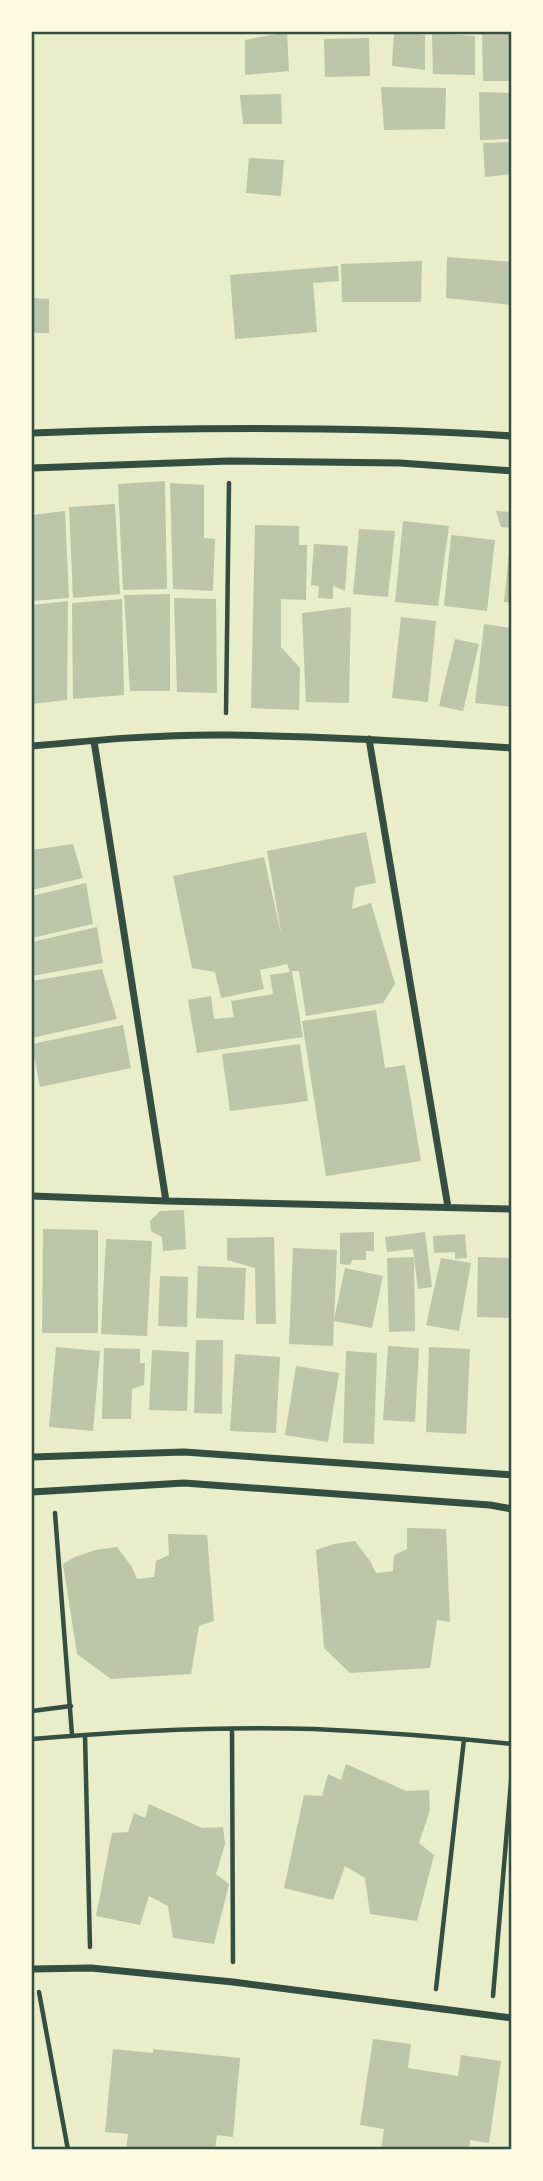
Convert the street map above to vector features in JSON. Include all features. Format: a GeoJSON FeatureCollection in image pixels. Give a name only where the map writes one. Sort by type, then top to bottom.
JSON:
{"type":"FeatureCollection","features":[{"type":"Feature","properties":{"kind":"street"},"geometry":{"type":"LineString","coordinates":[[32,433],[190,427],[410,429],[512,436]]}},
{"type":"Feature","properties":{"kind":"street"},"geometry":{"type":"LineString","coordinates":[[32,468],[229,461],[400,464],[512,471]]}},
{"type":"Feature","properties":{"kind":"street"},"geometry":{"type":"LineString","coordinates":[[32,746],[94,740],[226,734],[512,748]]}},
{"type":"Feature","properties":{"kind":"street"},"geometry":{"type":"LineString","coordinates":[[369,739],[449,1207]]}},
{"type":"Feature","properties":{"kind":"street"},"geometry":{"type":"LineString","coordinates":[[94,740],[166,1201]]}},
{"type":"Feature","properties":{"kind":"street"},"geometry":{"type":"LineString","coordinates":[[32,1196],[512,1209]]}},
{"type":"Feature","properties":{"kind":"street"},"geometry":{"type":"LineString","coordinates":[[32,1457],[184,1452],[512,1475]]}},
{"type":"Feature","properties":{"kind":"street"},"geometry":{"type":"LineString","coordinates":[[32,1492],[184,1483],[491,1505],[512,1509]]}},
{"type":"Feature","properties":{"kind":"street"},"geometry":{"type":"LineString","coordinates":[[33,1968],[91,1968],[233,1982],[512,2018]]}},
{"type":"Feature","properties":{"kind":"path"},"geometry":{"type":"LineString","coordinates":[[226,734],[229,461]]}},
{"type":"Feature","properties":{"kind":"path"},"geometry":{"type":"LineString","coordinates":[[54,1491],[72,1735]]}},
{"type":"Feature","properties":{"kind":"path"},"geometry":{"type":"LineString","coordinates":[[32,1712],[71,1706]]}},
{"type":"Feature","properties":{"kind":"path"},"geometry":{"type":"LineString","coordinates":[[32,1739],[232,1729],[312,1729],[512,1744]]}},
{"type":"Feature","properties":{"kind":"path"},"geometry":{"type":"LineString","coordinates":[[232,1729],[233,1982]]}},
{"type":"Feature","properties":{"kind":"path"},"geometry":{"type":"LineString","coordinates":[[85,1735],[91,1968]]}},
{"type":"Feature","properties":{"kind":"path"},"geometry":{"type":"LineString","coordinates":[[434,2008],[464,1739]]}},
{"type":"Feature","properties":{"kind":"path"},"geometry":{"type":"LineString","coordinates":[[491,2016],[512,1770]]}},
{"type":"Feature","properties":{"kind":"path"},"geometry":{"type":"LineString","coordinates":[[33,1968],[68,2150]]}},
{"type":"Feature","properties":{"kind":"building"},"geometry":{"type":"Polygon","coordinates":[[[287,32],[289,71],[245,75],[245,40],[287,32]]]}},
{"type":"Feature","properties":{"kind":"building"},"geometry":{"type":"Polygon","coordinates":[[[394,32],[425,35],[425,70],[392,66],[394,32]]]}},
{"type":"Feature","properties":{"kind":"building"},"geometry":{"type":"Polygon","coordinates":[[[482,32],[512,32],[512,81],[483,81],[482,32]]]}},
{"type":"Feature","properties":{"kind":"building"},"geometry":{"type":"Polygon","coordinates":[[[432,33],[475,36],[475,75],[433,74],[432,33]]]}},
{"type":"Feature","properties":{"kind":"building"},"geometry":{"type":"Polygon","coordinates":[[[369,38],[370,76],[325,77],[324,39],[369,38]]]}},
{"type":"Feature","properties":{"kind":"building"},"geometry":{"type":"Polygon","coordinates":[[[381,87],[446,88],[445,129],[384,130],[381,87]]]}},
{"type":"Feature","properties":{"kind":"building"},"geometry":{"type":"Polygon","coordinates":[[[479,92],[512,93],[512,139],[480,140],[479,92]]]}},
{"type":"Feature","properties":{"kind":"building"},"geometry":{"type":"Polygon","coordinates":[[[281,94],[282,124],[243,124],[240,95],[281,94]]]}},
{"type":"Feature","properties":{"kind":"building"},"geometry":{"type":"Polygon","coordinates":[[[512,142],[512,174],[485,177],[483,143],[512,142]]]}},
{"type":"Feature","properties":{"kind":"building"},"geometry":{"type":"Polygon","coordinates":[[[249,158],[284,160],[281,196],[246,193],[249,158]]]}},
{"type":"Feature","properties":{"kind":"building"},"geometry":{"type":"Polygon","coordinates":[[[447,257],[512,262],[512,305],[446,298],[447,257]]]}},
{"type":"Feature","properties":{"kind":"building"},"geometry":{"type":"Polygon","coordinates":[[[422,261],[421,302],[342,302],[341,264],[422,261]]]}},
{"type":"Feature","properties":{"kind":"building"},"geometry":{"type":"Polygon","coordinates":[[[338,266],[339,281],[313,283],[317,332],[235,339],[230,275],[338,266]]]}},
{"type":"Feature","properties":{"kind":"building"},"geometry":{"type":"Polygon","coordinates":[[[32,298],[49,299],[49,333],[32,333],[32,298]]]}},
{"type":"Feature","properties":{"kind":"building"},"geometry":{"type":"Polygon","coordinates":[[[165,481],[167,589],[123,590],[118,484],[165,481]]]}},
{"type":"Feature","properties":{"kind":"building"},"geometry":{"type":"Polygon","coordinates":[[[170,483],[204,485],[204,538],[215,539],[213,591],[173,589],[170,483]]]}},
{"type":"Feature","properties":{"kind":"building"},"geometry":{"type":"Polygon","coordinates":[[[115,504],[120,594],[73,598],[69,507],[115,504]]]}},
{"type":"Feature","properties":{"kind":"building"},"geometry":{"type":"Polygon","coordinates":[[[65,511],[69,598],[32,601],[32,515],[65,511]]]}},
{"type":"Feature","properties":{"kind":"building"},"geometry":{"type":"Polygon","coordinates":[[[496,511],[512,512],[512,528],[501,527],[496,511]]]}},
{"type":"Feature","properties":{"kind":"building"},"geometry":{"type":"Polygon","coordinates":[[[403,521],[449,526],[438,606],[395,602],[403,521]]]}},
{"type":"Feature","properties":{"kind":"building"},"geometry":{"type":"Polygon","coordinates":[[[255,525],[299,526],[299,545],[307,545],[306,600],[281,599],[281,647],[300,668],[299,710],[251,708],[255,525]]]}},
{"type":"Feature","properties":{"kind":"building"},"geometry":{"type":"Polygon","coordinates":[[[359,529],[395,531],[388,597],[353,594],[359,529]]]}},
{"type":"Feature","properties":{"kind":"building"},"geometry":{"type":"Polygon","coordinates":[[[451,535],[495,540],[487,611],[444,606],[451,535]]]}},
{"type":"Feature","properties":{"kind":"building"},"geometry":{"type":"Polygon","coordinates":[[[512,543],[512,603],[504,602],[512,543]]]}},
{"type":"Feature","properties":{"kind":"building"},"geometry":{"type":"Polygon","coordinates":[[[314,544],[348,546],[345,591],[333,586],[333,599],[318,598],[319,586],[311,585],[314,544]]]}},
{"type":"Feature","properties":{"kind":"building"},"geometry":{"type":"Polygon","coordinates":[[[170,594],[170,691],[130,691],[124,595],[170,594]]]}},
{"type":"Feature","properties":{"kind":"building"},"geometry":{"type":"Polygon","coordinates":[[[174,598],[216,599],[217,693],[177,692],[174,598]]]}},
{"type":"Feature","properties":{"kind":"building"},"geometry":{"type":"Polygon","coordinates":[[[122,599],[124,695],[73,699],[72,603],[122,599]]]}},
{"type":"Feature","properties":{"kind":"building"},"geometry":{"type":"Polygon","coordinates":[[[68,601],[67,700],[32,704],[32,605],[68,601]]]}},
{"type":"Feature","properties":{"kind":"building"},"geometry":{"type":"Polygon","coordinates":[[[351,607],[349,703],[306,702],[302,613],[351,607]]]}},
{"type":"Feature","properties":{"kind":"building"},"geometry":{"type":"Polygon","coordinates":[[[401,617],[436,621],[428,702],[392,698],[401,617]]]}},
{"type":"Feature","properties":{"kind":"building"},"geometry":{"type":"Polygon","coordinates":[[[484,624],[512,628],[512,707],[475,703],[484,624]]]}},
{"type":"Feature","properties":{"kind":"building"},"geometry":{"type":"Polygon","coordinates":[[[455,639],[479,644],[463,711],[439,706],[455,639]]]}},
{"type":"Feature","properties":{"kind":"building"},"geometry":{"type":"Polygon","coordinates":[[[366,832],[376,883],[355,887],[352,909],[371,903],[395,984],[383,1003],[306,1016],[299,971],[292,971],[303,1037],[197,1053],[188,1000],[211,996],[214,1019],[234,1017],[231,1001],[273,994],[270,975],[290,972],[287,964],[260,970],[264,989],[221,998],[215,972],[192,968],[173,876],[264,857],[282,938],[267,851],[366,832]]]}},
{"type":"Feature","properties":{"kind":"building"},"geometry":{"type":"Polygon","coordinates":[[[73,844],[83,878],[32,890],[32,850],[73,844]]]}},
{"type":"Feature","properties":{"kind":"building"},"geometry":{"type":"Polygon","coordinates":[[[86,883],[93,924],[32,938],[32,896],[86,883]]]}},
{"type":"Feature","properties":{"kind":"building"},"geometry":{"type":"Polygon","coordinates":[[[97,927],[103,963],[32,976],[32,942],[97,927]]]}},
{"type":"Feature","properties":{"kind":"building"},"geometry":{"type":"Polygon","coordinates":[[[102,969],[117,1019],[32,1038],[32,981],[102,969]]]}},
{"type":"Feature","properties":{"kind":"building"},"geometry":{"type":"Polygon","coordinates":[[[376,1010],[385,1068],[405,1065],[421,1161],[326,1176],[302,1021],[376,1010]]]}},
{"type":"Feature","properties":{"kind":"building"},"geometry":{"type":"Polygon","coordinates":[[[123,1025],[131,1068],[40,1087],[32,1044],[123,1025]]]}},
{"type":"Feature","properties":{"kind":"building"},"geometry":{"type":"Polygon","coordinates":[[[300,1044],[308,1101],[230,1111],[222,1054],[300,1044]]]}},
{"type":"Feature","properties":{"kind":"building"},"geometry":{"type":"Polygon","coordinates":[[[184,1210],[186,1249],[163,1251],[162,1237],[151,1231],[150,1221],[160,1211],[184,1210]]]}},
{"type":"Feature","properties":{"kind":"building"},"geometry":{"type":"Polygon","coordinates":[[[43,1229],[98,1230],[98,1333],[42,1333],[43,1229]]]}},
{"type":"Feature","properties":{"kind":"building"},"geometry":{"type":"Polygon","coordinates":[[[374,1232],[374,1251],[366,1251],[366,1260],[352,1260],[350,1265],[340,1264],[340,1233],[374,1232]]]}},
{"type":"Feature","properties":{"kind":"building"},"geometry":{"type":"Polygon","coordinates":[[[425,1232],[432,1287],[418,1289],[413,1249],[387,1252],[385,1237],[425,1232]]]}},
{"type":"Feature","properties":{"kind":"building"},"geometry":{"type":"Polygon","coordinates":[[[465,1234],[467,1258],[455,1259],[455,1252],[434,1253],[433,1236],[465,1234]]]}},
{"type":"Feature","properties":{"kind":"building"},"geometry":{"type":"Polygon","coordinates":[[[274,1237],[276,1324],[256,1324],[255,1268],[227,1260],[227,1238],[274,1237]]]}},
{"type":"Feature","properties":{"kind":"building"},"geometry":{"type":"Polygon","coordinates":[[[106,1239],[152,1241],[147,1336],[101,1334],[106,1239]]]}},
{"type":"Feature","properties":{"kind":"building"},"geometry":{"type":"Polygon","coordinates":[[[293,1248],[337,1250],[334,1320],[345,1268],[383,1276],[372,1328],[334,1321],[333,1346],[289,1344],[293,1248]]]}},
{"type":"Feature","properties":{"kind":"building"},"geometry":{"type":"Polygon","coordinates":[[[414,1257],[415,1331],[389,1332],[387,1258],[414,1257]]]}},
{"type":"Feature","properties":{"kind":"building"},"geometry":{"type":"Polygon","coordinates":[[[478,1257],[512,1258],[512,1318],[477,1317],[478,1257]]]}},
{"type":"Feature","properties":{"kind":"building"},"geometry":{"type":"Polygon","coordinates":[[[441,1258],[471,1263],[459,1331],[426,1325],[441,1258]]]}},
{"type":"Feature","properties":{"kind":"building"},"geometry":{"type":"Polygon","coordinates":[[[198,1266],[246,1268],[244,1320],[196,1318],[198,1266]]]}},
{"type":"Feature","properties":{"kind":"building"},"geometry":{"type":"Polygon","coordinates":[[[160,1276],[188,1277],[187,1327],[158,1326],[160,1276]]]}},
{"type":"Feature","properties":{"kind":"building"},"geometry":{"type":"Polygon","coordinates":[[[196,1340],[223,1340],[222,1414],[194,1413],[196,1340]]]}},
{"type":"Feature","properties":{"kind":"building"},"geometry":{"type":"Polygon","coordinates":[[[388,1346],[419,1348],[415,1422],[383,1420],[388,1346]]]}},
{"type":"Feature","properties":{"kind":"building"},"geometry":{"type":"Polygon","coordinates":[[[56,1347],[100,1351],[93,1431],[49,1427],[56,1347]]]}},
{"type":"Feature","properties":{"kind":"building"},"geometry":{"type":"Polygon","coordinates":[[[429,1347],[470,1349],[466,1434],[426,1432],[429,1347]]]}},
{"type":"Feature","properties":{"kind":"building"},"geometry":{"type":"Polygon","coordinates":[[[104,1348],[140,1349],[140,1363],[145,1363],[144,1385],[132,1389],[131,1419],[102,1419],[104,1348]]]}},
{"type":"Feature","properties":{"kind":"building"},"geometry":{"type":"Polygon","coordinates":[[[152,1350],[189,1352],[187,1411],[149,1410],[152,1350]]]}},
{"type":"Feature","properties":{"kind":"building"},"geometry":{"type":"Polygon","coordinates":[[[346,1351],[377,1353],[374,1444],[343,1443],[346,1351]]]}},
{"type":"Feature","properties":{"kind":"building"},"geometry":{"type":"Polygon","coordinates":[[[235,1354],[280,1357],[276,1433],[230,1431],[235,1354]]]}},
{"type":"Feature","properties":{"kind":"building"},"geometry":{"type":"Polygon","coordinates":[[[296,1366],[339,1373],[328,1442],[285,1435],[296,1366]]]}},
{"type":"Feature","properties":{"kind":"building"},"geometry":{"type":"Polygon","coordinates":[[[407,1528],[446,1529],[450,1622],[437,1620],[430,1668],[350,1673],[324,1648],[316,1550],[355,1541],[376,1573],[393,1571],[394,1555],[407,1549],[407,1528]]]}},
{"type":"Feature","properties":{"kind":"building"},"geometry":{"type":"Polygon","coordinates":[[[168,1534],[207,1535],[214,1621],[199,1626],[191,1674],[111,1679],[77,1654],[63,1564],[95,1550],[117,1547],[132,1567],[137,1579],[154,1577],[156,1561],[169,1555],[168,1534]]]}},
{"type":"Feature","properties":{"kind":"building"},"geometry":{"type":"Polygon","coordinates":[[[346,1764],[406,1791],[429,1790],[430,1810],[419,1843],[434,1855],[417,1921],[370,1914],[365,1878],[345,1866],[333,1900],[284,1888],[304,1795],[322,1796],[328,1774],[341,1780],[346,1764]]]}},
{"type":"Feature","properties":{"kind":"building"},"geometry":{"type":"Polygon","coordinates":[[[149,1804],[202,1828],[223,1827],[225,1844],[216,1874],[229,1884],[214,1944],[173,1938],[168,1906],[149,1896],[140,1925],[96,1916],[112,1833],[128,1832],[134,1813],[145,1818],[149,1804]]]}},
{"type":"Feature","properties":{"kind":"building"},"geometry":{"type":"Polygon","coordinates":[[[373,2039],[411,2044],[408,2068],[458,2076],[461,2055],[501,2061],[489,2143],[470,2140],[469,2150],[381,2150],[384,2129],[360,2125],[373,2039]]]}},
{"type":"Feature","properties":{"kind":"building"},"geometry":{"type":"Polygon","coordinates":[[[113,2049],[153,2053],[153,2049],[240,2058],[233,2137],[217,2135],[215,2150],[126,2150],[128,2134],[105,2132],[113,2049]]]}}]}
